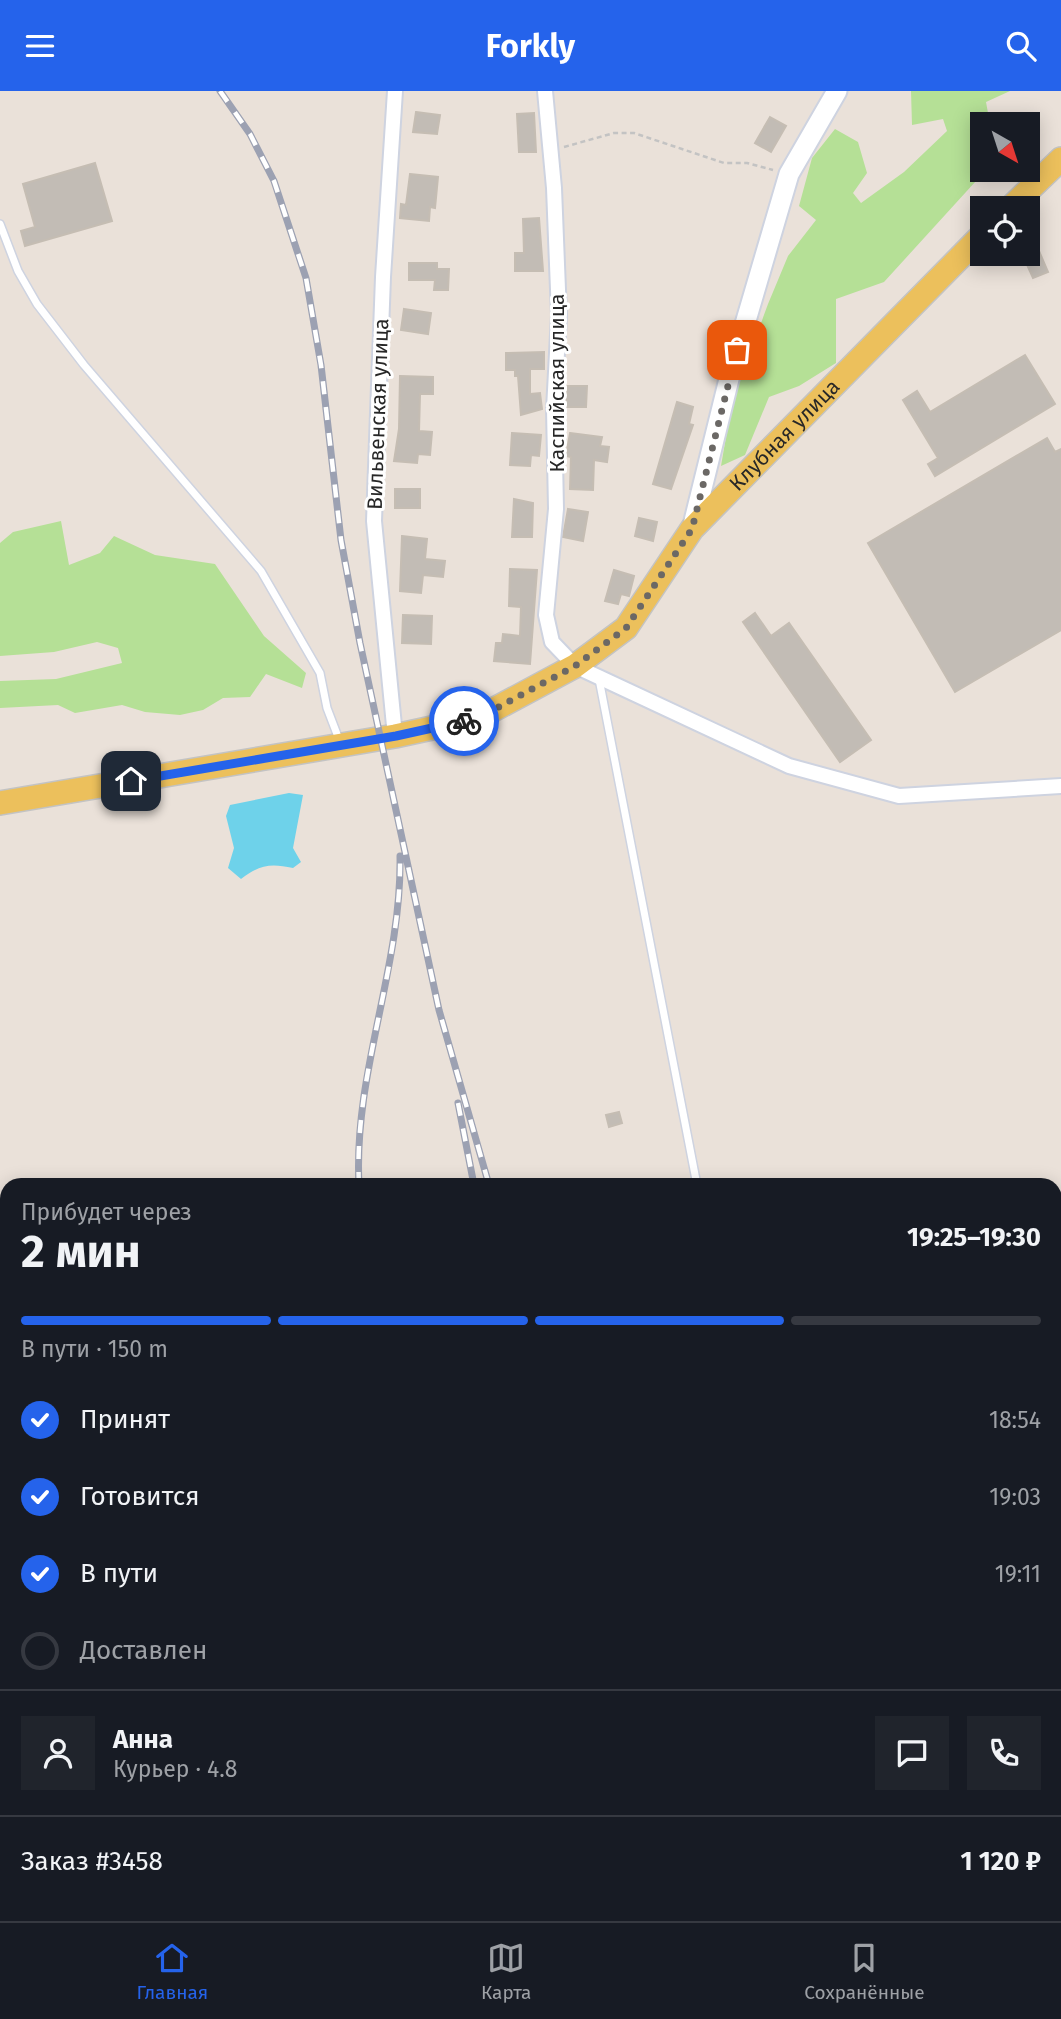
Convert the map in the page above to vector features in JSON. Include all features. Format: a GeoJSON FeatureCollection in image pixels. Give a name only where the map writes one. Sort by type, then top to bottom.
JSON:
{"type":"FeatureCollection","features":[{"type":"Feature","properties":{"kind":"main road"},"geometry":{"type":"LineString","coordinates":[[1022,196],[1061,159]]}},
{"type":"Feature","properties":{"kind":"main road","name":"Клубная улица"},"geometry":{"type":"LineString","coordinates":[[0,803],[341,746],[478,718],[575,666],[626,628],[692,529],[970,247]]}},
{"type":"Feature","properties":{"kind":"street","name":"Вильвенская улица"},"geometry":{"type":"LineString","coordinates":[[395,91],[383,277],[374,521],[396,736]]}},
{"type":"Feature","properties":{"kind":"street","name":"Каспийская улица"},"geometry":{"type":"LineString","coordinates":[[545,91],[559,315],[554,409],[556,509],[546,615],[552,642],[575,666]]}},
{"type":"Feature","properties":{"kind":"street"},"geometry":{"type":"LineString","coordinates":[[692,529],[730,375],[789,174],[837,91]]}},
{"type":"Feature","properties":{"kind":"street"},"geometry":{"type":"LineString","coordinates":[[575,666],[789,766],[899,796],[1061,786]]}},
{"type":"Feature","properties":{"kind":"lane"},"geometry":{"type":"LineString","coordinates":[[0,224],[19,271],[37,304],[261,571],[320,673],[327,708],[341,746]]}},
{"type":"Feature","properties":{"kind":"lane"},"geometry":{"type":"LineString","coordinates":[[599,678],[696,1178]]}},
{"type":"Feature","properties":{"kind":"path"},"geometry":{"type":"LineString","coordinates":[[550,151],[614,133],[634,133],[724,163],[747,163],[789,174]]}},
{"type":"Feature","properties":{"kind":"green space"},"geometry":{"type":"Polygon","coordinates":[[[911,91],[1010,91],[986,102],[988,112],[970,112],[970,182],[975,182],[884,282],[836,299],[836,363],[799,386],[769,397],[745,455],[721,466],[732,402],[768,304],[788,256],[816,220],[799,206],[812,158],[835,129],[858,142],[867,173],[853,193],[861,203],[904,172],[947,131],[943,119],[912,125],[911,91]]]}},
{"type":"Feature","properties":{"kind":"green space"},"geometry":{"type":"Polygon","coordinates":[[[61,521],[69,565],[100,553],[114,536],[155,555],[215,564],[264,636],[306,673],[302,688],[266,674],[250,697],[223,698],[203,710],[180,715],[145,712],[122,705],[75,713],[58,705],[0,708],[0,681],[56,679],[122,663],[118,648],[97,642],[54,652],[0,656],[0,543],[13,532],[61,521]]]}},
{"type":"Feature","properties":{"kind":"water"},"geometry":{"type":"Polygon","coordinates":[[[289,793],[303,795],[293,848],[301,862],[293,868],[265,866],[241,879],[228,868],[234,848],[226,816],[230,805],[289,793]]]}},
{"type":"Feature","properties":{"kind":"building"},"geometry":{"type":"Polygon","coordinates":[[[416,112],[440,115],[437,134],[413,132],[416,112]]]}},
{"type":"Feature","properties":{"kind":"building"},"geometry":{"type":"Polygon","coordinates":[[[534,113],[536,152],[519,152],[517,114],[534,113]]]}},
{"type":"Feature","properties":{"kind":"building"},"geometry":{"type":"Polygon","coordinates":[[[770,117],[786,126],[771,152],[755,143],[770,117]]]}},
{"type":"Feature","properties":{"kind":"building"},"geometry":{"type":"Polygon","coordinates":[[[95,163],[112,221],[25,246],[21,231],[35,227],[23,184],[95,163]]]}},
{"type":"Feature","properties":{"kind":"building"},"geometry":{"type":"Polygon","coordinates":[[[410,174],[438,177],[435,208],[430,207],[429,221],[400,218],[401,204],[406,205],[410,174]]]}},
{"type":"Feature","properties":{"kind":"building"},"geometry":{"type":"Polygon","coordinates":[[[539,218],[543,271],[515,271],[515,253],[524,253],[523,219],[539,218]]]}},
{"type":"Feature","properties":{"kind":"building"},"geometry":{"type":"Polygon","coordinates":[[[1040,253],[1048,272],[1033,278],[1028,266],[1040,266],[1040,253]]]}},
{"type":"Feature","properties":{"kind":"building"},"geometry":{"type":"Polygon","coordinates":[[[409,263],[437,263],[437,269],[449,269],[448,290],[434,290],[435,280],[409,280],[409,263]]]}},
{"type":"Feature","properties":{"kind":"building"},"geometry":{"type":"Polygon","coordinates":[[[404,309],[431,313],[428,334],[401,330],[404,309]]]}},
{"type":"Feature","properties":{"kind":"building"},"geometry":{"type":"Polygon","coordinates":[[[544,352],[544,369],[530,369],[530,394],[540,393],[542,409],[521,415],[518,376],[515,376],[515,370],[506,370],[506,353],[544,352]]]}},
{"type":"Feature","properties":{"kind":"building"},"geometry":{"type":"Polygon","coordinates":[[[1025,355],[1055,404],[935,476],[928,464],[938,458],[903,400],[917,391],[930,412],[1025,355]]]}},
{"type":"Feature","properties":{"kind":"building"},"geometry":{"type":"Polygon","coordinates":[[[400,376],[433,377],[433,394],[420,394],[419,431],[432,432],[430,455],[418,454],[417,463],[394,461],[399,429],[400,376]]]}},
{"type":"Feature","properties":{"kind":"building"},"geometry":{"type":"Polygon","coordinates":[[[567,386],[587,386],[586,407],[566,407],[567,386]]]}},
{"type":"Feature","properties":{"kind":"building"},"geometry":{"type":"Polygon","coordinates":[[[677,402],[693,407],[689,424],[693,425],[671,489],[653,484],[677,402]]]}},
{"type":"Feature","properties":{"kind":"building"},"geometry":{"type":"Polygon","coordinates":[[[512,433],[541,435],[539,456],[531,455],[530,466],[510,465],[512,433]]]}},
{"type":"Feature","properties":{"kind":"building"},"geometry":{"type":"Polygon","coordinates":[[[570,433],[602,437],[600,446],[609,447],[607,462],[594,460],[593,490],[570,489],[571,457],[566,456],[570,433]]]}},
{"type":"Feature","properties":{"kind":"building"},"geometry":{"type":"Polygon","coordinates":[[[1047,438],[1055,452],[1061,449],[1061,630],[955,692],[868,543],[1047,438]]]}},
{"type":"Feature","properties":{"kind":"building"},"geometry":{"type":"Polygon","coordinates":[[[395,489],[420,489],[420,508],[395,508],[395,489]]]}},
{"type":"Feature","properties":{"kind":"building"},"geometry":{"type":"Polygon","coordinates":[[[514,499],[533,503],[532,537],[512,537],[514,499]]]}},
{"type":"Feature","properties":{"kind":"building"},"geometry":{"type":"Polygon","coordinates":[[[568,509],[588,512],[583,541],[563,537],[568,509]]]}},
{"type":"Feature","properties":{"kind":"building"},"geometry":{"type":"Polygon","coordinates":[[[639,518],[657,522],[653,541],[635,536],[639,518]]]}},
{"type":"Feature","properties":{"kind":"building"},"geometry":{"type":"Polygon","coordinates":[[[402,536],[427,539],[425,559],[445,561],[443,577],[423,575],[421,593],[400,591],[402,536]]]}},
{"type":"Feature","properties":{"kind":"building"},"geometry":{"type":"Polygon","coordinates":[[[510,569],[537,570],[530,664],[494,661],[496,643],[502,643],[503,634],[520,636],[521,607],[509,606],[510,569]]]}},
{"type":"Feature","properties":{"kind":"building"},"geometry":{"type":"Polygon","coordinates":[[[614,570],[634,576],[629,596],[621,594],[618,604],[605,601],[614,570]]]}},
{"type":"Feature","properties":{"kind":"building"},"geometry":{"type":"Polygon","coordinates":[[[755,613],[771,636],[789,623],[871,740],[840,762],[743,622],[755,613]]]}},
{"type":"Feature","properties":{"kind":"building"},"geometry":{"type":"Polygon","coordinates":[[[403,615],[432,616],[431,644],[402,643],[403,615]]]}},
{"type":"Feature","properties":{"kind":"building"},"geometry":{"type":"Polygon","coordinates":[[[619,1112],[622,1123],[609,1127],[606,1115],[619,1112]]]}},
{"type":"Feature","properties":{"kind":"railway"},"geometry":{"type":"LineString","coordinates":[[220,91],[250,134],[274,181],[306,278],[321,365],[341,540],[360,643],[439,1010],[487,1178]]}},
{"type":"Feature","properties":{"kind":"railway"},"geometry":{"type":"LineString","coordinates":[[359,1178],[363,1102],[394,938],[400,856]]}},
{"type":"Feature","properties":{"kind":"railway"},"geometry":{"type":"LineString","coordinates":[[458,1103],[473,1178]]}},
{"type":"Feature","properties":{"kind":"way so far"},"geometry":{"type":"LineString","coordinates":[[464,721],[478,718],[575,666],[626,628],[692,529],[737,350]]}},
{"type":"Feature","properties":{"kind":"route"},"geometry":{"type":"LineString","coordinates":[[131,781],[341,746],[464,721]]}}]}
